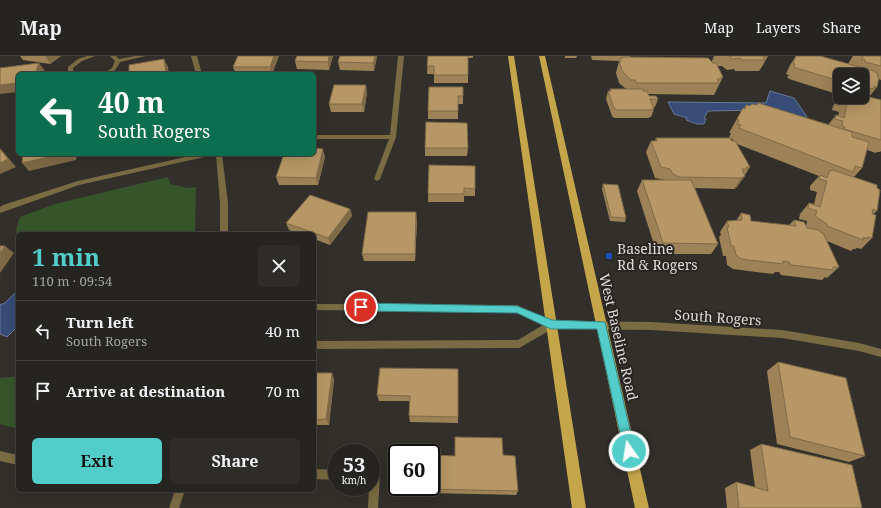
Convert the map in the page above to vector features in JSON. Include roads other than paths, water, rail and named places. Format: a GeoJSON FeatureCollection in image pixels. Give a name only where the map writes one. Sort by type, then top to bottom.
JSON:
{"type":"FeatureCollection","features":[{"type":"Feature","properties":{"kind":"main road"},"geometry":{"type":"LineString","coordinates":[[511,56],[579,508]]}},
{"type":"Feature","properties":{"kind":"main road","name":"West Baseline Road"},"geometry":{"type":"LineString","coordinates":[[542,56],[642,508]]}},
{"type":"Feature","properties":{"kind":"street"},"geometry":{"type":"LineString","coordinates":[[70,72],[70,68],[74,64],[92,56]]}},
{"type":"Feature","properties":{"kind":"street"},"geometry":{"type":"LineString","coordinates":[[113,56],[118,62]]}},
{"type":"Feature","properties":{"kind":"street"},"geometry":{"type":"LineString","coordinates":[[109,72],[114,69],[118,62],[143,56]]}},
{"type":"Feature","properties":{"kind":"street"},"geometry":{"type":"LineString","coordinates":[[194,56],[198,72]]}},
{"type":"Feature","properties":{"kind":"street"},"geometry":{"type":"LineString","coordinates":[[377,179],[393,137],[401,56]]}},
{"type":"Feature","properties":{"kind":"street"},"geometry":{"type":"LineString","coordinates":[[316,136],[393,137]]}},
{"type":"Feature","properties":{"kind":"street"},"geometry":{"type":"LineString","coordinates":[[0,210],[78,183],[200,156]]}},
{"type":"Feature","properties":{"kind":"street"},"geometry":{"type":"LineString","coordinates":[[219,156],[224,203],[224,232]]}},
{"type":"Feature","properties":{"kind":"street","name":"South Rogers"},"geometry":{"type":"LineString","coordinates":[[316,307],[517,310],[551,325],[690,328],[782,334],[859,347],[880,355]]}},
{"type":"Feature","properties":{"kind":"street"},"geometry":{"type":"LineString","coordinates":[[316,345],[519,344],[551,325]]}},
{"type":"Feature","properties":{"kind":"street"},"geometry":{"type":"LineString","coordinates":[[0,456],[16,460]]}},
{"type":"Feature","properties":{"kind":"street"},"geometry":{"type":"LineString","coordinates":[[316,474],[328,475]]}},
{"type":"Feature","properties":{"kind":"street"},"geometry":{"type":"LineString","coordinates":[[174,508],[179,492]]}},
{"type":"Feature","properties":{"kind":"street"},"geometry":{"type":"LineString","coordinates":[[373,508],[374,496]]}},
{"type":"Feature","properties":{"kind":"water"},"geometry":{"type":"Polygon","coordinates":[[[770,91],[794,98],[807,117],[805,118],[762,110],[708,111],[704,118],[706,119],[704,124],[697,124],[686,120],[687,118],[674,114],[668,102],[766,103],[770,91]]]}},
{"type":"Feature","properties":{"kind":"water"},"geometry":{"type":"Polygon","coordinates":[[[16,292],[16,328],[7,337],[0,334],[0,305],[5,303],[16,292]]]}},
{"type":"Feature","properties":{"kind":"place","name":"Baseline Rd & Rogers"},"geometry":{"type":"Point","coordinates":[609,256]}}]}
